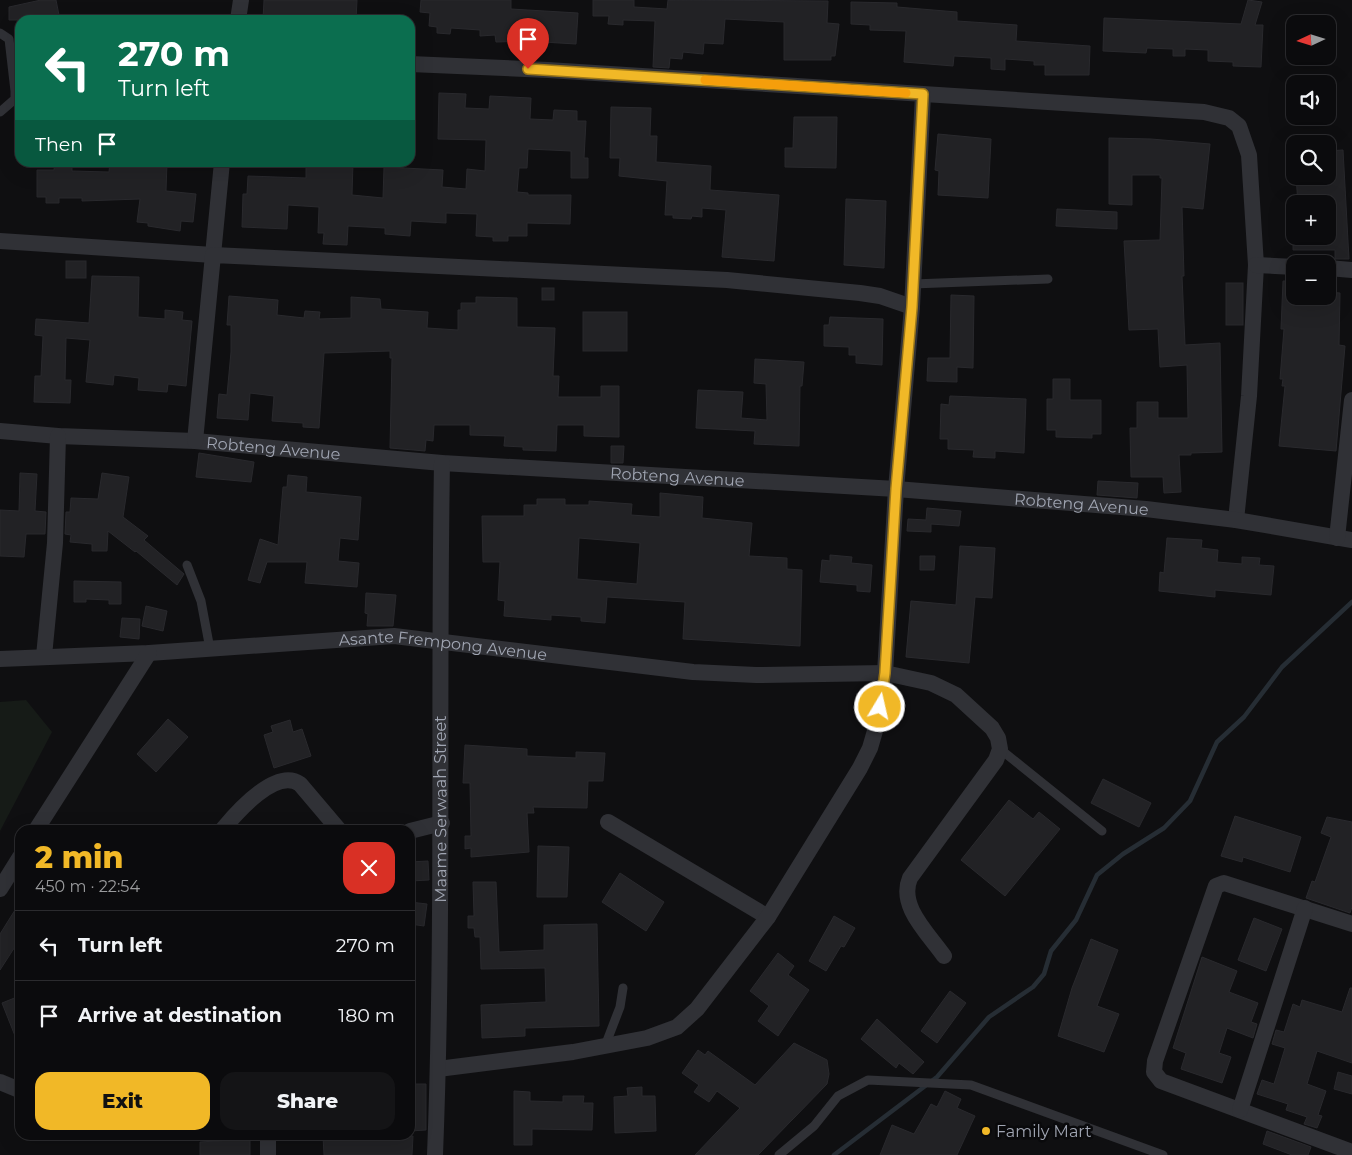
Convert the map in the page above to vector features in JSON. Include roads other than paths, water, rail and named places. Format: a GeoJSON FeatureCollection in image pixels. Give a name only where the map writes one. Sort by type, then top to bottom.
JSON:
{"type":"FeatureCollection","features":[{"type":"Feature","properties":{"kind":"street"},"geometry":{"type":"LineString","coordinates":[[239,15],[241,0]]}},
{"type":"Feature","properties":{"kind":"street"},"geometry":{"type":"LineString","coordinates":[[415,64],[548,70],[1204,112],[1229,118],[1244,135],[1249,155],[1256,265],[1249,396],[1236,520]]}},
{"type":"Feature","properties":{"kind":"street"},"geometry":{"type":"LineString","coordinates":[[438,1069],[605,1046],[655,1036],[677,1027],[688,1019],[768,917],[863,761],[877,724],[885,673],[896,489],[912,307],[923,94]]}},
{"type":"Feature","properties":{"kind":"street"},"geometry":{"type":"LineString","coordinates":[[195,441],[222,167]]}},
{"type":"Feature","properties":{"kind":"street"},"geometry":{"type":"LineString","coordinates":[[0,241],[213,255],[727,280],[860,293],[880,296],[912,307]]}},
{"type":"Feature","properties":{"kind":"street"},"geometry":{"type":"LineString","coordinates":[[1256,265],[1286,267]]}},
{"type":"Feature","properties":{"kind":"street"},"geometry":{"type":"LineString","coordinates":[[1336,269],[1352,270]]}},
{"type":"Feature","properties":{"kind":"street"},"geometry":{"type":"LineString","coordinates":[[1345,539],[1352,400]]}},
{"type":"Feature","properties":{"kind":"street","name":"Robteng Avenue"},"geometry":{"type":"LineString","coordinates":[[0,431],[58,436],[195,441],[442,463],[896,489],[1146,509],[1236,520],[1345,539]]}},
{"type":"Feature","properties":{"kind":"street"},"geometry":{"type":"LineString","coordinates":[[44,656],[55,543],[58,436]]}},
{"type":"Feature","properties":{"kind":"street","name":"Maame Serwaah Street"},"geometry":{"type":"LineString","coordinates":[[435,1155],[442,823],[439,641],[442,463]]}},
{"type":"Feature","properties":{"kind":"street","name":"Asante Frempong Avenue"},"geometry":{"type":"LineString","coordinates":[[0,659],[149,653],[382,636],[439,641],[693,672],[756,675],[885,673],[931,683],[956,695],[992,728],[998,738],[1000,749]]}},
{"type":"Feature","properties":{"kind":"street"},"geometry":{"type":"LineString","coordinates":[[39,825],[149,653]]}},
{"type":"Feature","properties":{"kind":"street"},"geometry":{"type":"LineString","coordinates":[[944,956],[910,908],[906,899],[906,887],[910,878],[996,760],[1000,749]]}},
{"type":"Feature","properties":{"kind":"street"},"geometry":{"type":"LineString","coordinates":[[226,825],[257,795],[284,779],[294,780],[300,784],[335,825]]}},
{"type":"Feature","properties":{"kind":"street"},"geometry":{"type":"LineString","coordinates":[[608,822],[768,917]]}},
{"type":"Feature","properties":{"kind":"street"},"geometry":{"type":"LineString","coordinates":[[415,830],[442,823]]}},
{"type":"Feature","properties":{"kind":"street"},"geometry":{"type":"LineString","coordinates":[[0,889],[15,865]]}},
{"type":"Feature","properties":{"kind":"street"},"geometry":{"type":"LineString","coordinates":[[1352,924],[1224,883],[1216,886],[1155,1061],[1154,1072],[1161,1082],[1352,1152]]}},
{"type":"Feature","properties":{"kind":"street"},"geometry":{"type":"LineString","coordinates":[[1240,1110],[1305,908]]}},
{"type":"Feature","properties":{"kind":"street"},"geometry":{"type":"LineString","coordinates":[[0,1082],[15,1088]]}},
{"type":"Feature","properties":{"kind":"street"},"geometry":{"type":"LineString","coordinates":[[268,1140],[268,1155]]}},
{"type":"Feature","properties":{"kind":"lane"},"geometry":{"type":"LineString","coordinates":[[0,34],[9,39],[15,99],[0,112]]}},
{"type":"Feature","properties":{"kind":"lane"},"geometry":{"type":"LineString","coordinates":[[913,284],[1048,279]]}},
{"type":"Feature","properties":{"kind":"lane"},"geometry":{"type":"LineString","coordinates":[[187,565],[201,601],[210,649]]}},
{"type":"Feature","properties":{"kind":"lane"},"geometry":{"type":"LineString","coordinates":[[1000,749],[1102,831]]}},
{"type":"Feature","properties":{"kind":"lane"},"geometry":{"type":"LineString","coordinates":[[605,1046],[619,1011],[623,988]]}},
{"type":"Feature","properties":{"kind":"lane"},"geometry":{"type":"LineString","coordinates":[[779,1155],[803,1136],[838,1096],[868,1080],[896,1080],[971,1085],[1163,1155]]}},
{"type":"Feature","properties":{"kind":"waterway"},"geometry":{"type":"LineString","coordinates":[[834,1155],[937,1077],[989,1017],[1033,987],[1044,974],[1051,951],[1076,920],[1097,875],[1123,854],[1164,828],[1190,801],[1217,742],[1244,717],[1282,667],[1352,602]]}},
{"type":"Feature","properties":{"kind":"place","name":"Family Mart"},"geometry":{"type":"Point","coordinates":[986,1131]}}]}
